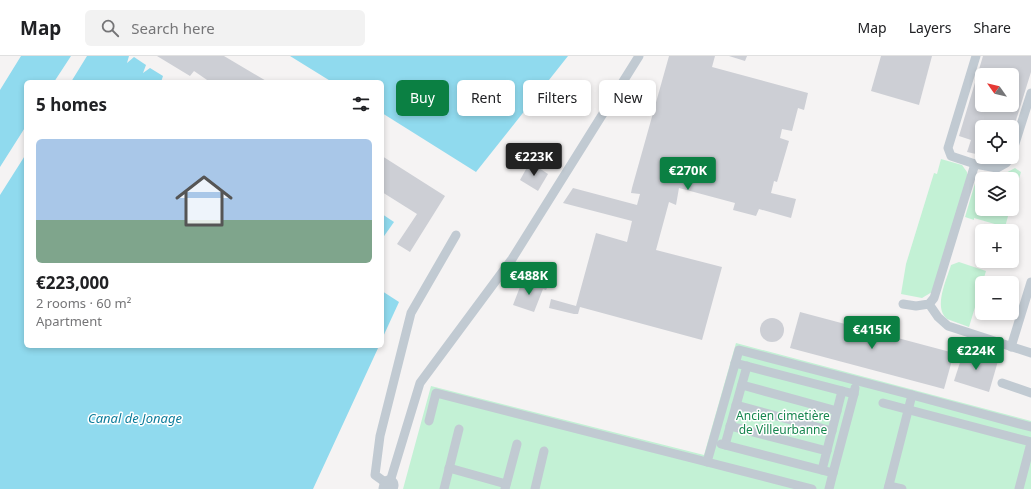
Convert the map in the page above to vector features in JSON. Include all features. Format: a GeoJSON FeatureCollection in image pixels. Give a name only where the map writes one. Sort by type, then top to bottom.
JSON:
{"type":"FeatureCollection","features":[{"type":"Feature","properties":{"kind":"lane"},"geometry":{"type":"LineString","coordinates":[[456,235],[410,313],[380,436],[376,475],[389,487],[420,383],[512,259],[639,56]]}},
{"type":"Feature","properties":{"kind":"lane"},"geometry":{"type":"LineString","coordinates":[[976,56],[948,148],[952,156],[975,164],[997,168],[1004,164]]}},
{"type":"Feature","properties":{"kind":"lane"},"geometry":{"type":"LineString","coordinates":[[1019,131],[1031,94]]}},
{"type":"Feature","properties":{"kind":"lane"},"geometry":{"type":"LineString","coordinates":[[903,304],[916,306],[930,304],[934,298],[975,164]]}},
{"type":"Feature","properties":{"kind":"lane"},"geometry":{"type":"LineString","coordinates":[[1011,347],[1031,282]]}},
{"type":"Feature","properties":{"kind":"lane"},"geometry":{"type":"LineString","coordinates":[[930,304],[938,318],[948,326],[1031,353]]}},
{"type":"Feature","properties":{"kind":"lane"},"geometry":{"type":"LineString","coordinates":[[707,462],[739,350],[1031,427]]}},
{"type":"Feature","properties":{"kind":"lane"},"geometry":{"type":"LineString","coordinates":[[735,363],[854,394]]}},
{"type":"Feature","properties":{"kind":"lane"},"geometry":{"type":"LineString","coordinates":[[725,445],[747,366]]}},
{"type":"Feature","properties":{"kind":"lane"},"geometry":{"type":"LineString","coordinates":[[829,489],[857,381]]}},
{"type":"Feature","properties":{"kind":"lane"},"geometry":{"type":"LineString","coordinates":[[1002,383],[1031,392]]}},
{"type":"Feature","properties":{"kind":"lane"},"geometry":{"type":"LineString","coordinates":[[742,385],[837,411]]}},
{"type":"Feature","properties":{"kind":"lane"},"geometry":{"type":"LineString","coordinates":[[822,470],[842,391]]}},
{"type":"Feature","properties":{"kind":"lane"},"geometry":{"type":"LineString","coordinates":[[429,421],[436,393],[812,489]]}},
{"type":"Feature","properties":{"kind":"lane"},"geometry":{"type":"LineString","coordinates":[[902,489],[888,487],[912,395]]}},
{"type":"Feature","properties":{"kind":"lane"},"geometry":{"type":"LineString","coordinates":[[883,403],[1031,442],[1020,489]]}},
{"type":"Feature","properties":{"kind":"lane"},"geometry":{"type":"LineString","coordinates":[[736,405],[832,431]]}},
{"type":"Feature","properties":{"kind":"lane"},"geometry":{"type":"LineString","coordinates":[[730,426],[827,451]]}},
{"type":"Feature","properties":{"kind":"lane"},"geometry":{"type":"LineString","coordinates":[[444,489],[459,429]]}},
{"type":"Feature","properties":{"kind":"lane"},"geometry":{"type":"LineString","coordinates":[[713,442],[834,473]]}},
{"type":"Feature","properties":{"kind":"lane"},"geometry":{"type":"LineString","coordinates":[[449,468],[506,486],[517,444]]}},
{"type":"Feature","properties":{"kind":"lane"},"geometry":{"type":"LineString","coordinates":[[535,489],[544,451]]}},
{"type":"Feature","properties":{"kind":"green space"},"geometry":{"type":"Polygon","coordinates":[[[941,159],[962,165],[967,172],[967,178],[932,292],[922,298],[901,294],[906,264],[934,173],[937,174],[941,159]]]}},
{"type":"Feature","properties":{"kind":"green space"},"geometry":{"type":"Polygon","coordinates":[[[1015,168],[1021,172],[1019,179],[1019,172],[1008,172],[1015,168]]]}},
{"type":"Feature","properties":{"kind":"green space"},"geometry":{"type":"Polygon","coordinates":[[[975,183],[975,216],[1008,216],[1006,224],[995,224],[965,217],[975,183]]]}},
{"type":"Feature","properties":{"kind":"green space"},"geometry":{"type":"Polygon","coordinates":[[[959,262],[986,271],[984,276],[975,276],[975,307],[969,327],[947,319],[943,314],[941,307],[942,293],[951,265],[959,262]]]}},
{"type":"Feature","properties":{"kind":"green space","name":"Ancien cimetière de Villeurbanne"},"geometry":{"type":"Polygon","coordinates":[[[736,343],[1031,421],[1031,489],[403,489],[431,386],[704,455],[736,343]]]}},
{"type":"Feature","properties":{"kind":"water"},"geometry":{"type":"Polygon","coordinates":[[[21,56],[71,56],[55,80],[24,80],[24,129],[0,167],[0,90],[21,56]]]}},
{"type":"Feature","properties":{"kind":"water"},"geometry":{"type":"Polygon","coordinates":[[[87,56],[129,56],[127,63],[134,57],[146,65],[143,73],[150,68],[163,76],[162,80],[72,80],[87,56]]]}},
{"type":"Feature","properties":{"kind":"water"},"geometry":{"type":"Polygon","coordinates":[[[290,56],[568,56],[549,80],[523,80],[523,113],[476,172],[384,114],[384,80],[329,80],[290,56]]]}},
{"type":"Feature","properties":{"kind":"water","name":"Canal de Jonage"},"geometry":{"type":"Polygon","coordinates":[[[24,157],[24,348],[378,348],[313,489],[0,489],[0,195],[24,157]]]}},
{"type":"Feature","properties":{"kind":"water"},"geometry":{"type":"Polygon","coordinates":[[[384,215],[394,222],[384,236],[384,215]]]}},
{"type":"Feature","properties":{"kind":"water"},"geometry":{"type":"Polygon","coordinates":[[[384,292],[399,302],[384,335],[384,292]]]}},
{"type":"Feature","properties":{"kind":"building"},"geometry":{"type":"Polygon","coordinates":[[[157,56],[224,56],[265,80],[207,80],[194,71],[190,76],[157,56]]]}},
{"type":"Feature","properties":{"kind":"building"},"geometry":{"type":"Polygon","coordinates":[[[669,56],[715,56],[712,67],[808,93],[804,110],[798,108],[792,131],[782,129],[780,138],[789,141],[777,182],[774,181],[771,193],[796,199],[791,218],[759,209],[756,216],[733,210],[735,203],[679,188],[676,205],[669,202],[656,250],[722,267],[702,340],[580,307],[578,314],[549,308],[551,299],[576,306],[596,233],[627,242],[632,221],[563,203],[573,188],[637,205],[640,194],[631,193],[652,116],[656,116],[656,102],[669,56]]]}},
{"type":"Feature","properties":{"kind":"building"},"geometry":{"type":"Polygon","coordinates":[[[729,56],[747,56],[745,61],[729,56]]]}},
{"type":"Feature","properties":{"kind":"building"},"geometry":{"type":"Polygon","coordinates":[[[881,56],[932,56],[919,105],[871,91],[881,56]]]}},
{"type":"Feature","properties":{"kind":"building"},"geometry":{"type":"Polygon","coordinates":[[[983,56],[1031,56],[1031,72],[1019,111],[1019,68],[979,68],[983,56]]]}},
{"type":"Feature","properties":{"kind":"building"},"geometry":{"type":"Polygon","coordinates":[[[975,83],[975,112],[1019,112],[1016,120],[975,120],[975,154],[967,152],[971,140],[959,136],[975,83]]]}},
{"type":"Feature","properties":{"kind":"building"},"geometry":{"type":"Polygon","coordinates":[[[384,157],[445,196],[410,252],[397,244],[417,214],[384,193],[384,157]]]}},
{"type":"Feature","properties":{"kind":"building"},"geometry":{"type":"Polygon","coordinates":[[[530,162],[548,174],[538,191],[520,180],[530,162]]]}},
{"type":"Feature","properties":{"kind":"building"},"geometry":{"type":"Polygon","coordinates":[[[523,279],[547,288],[546,290],[543,289],[534,312],[513,305],[523,279]]]}},
{"type":"Feature","properties":{"kind":"building"},"geometry":{"type":"Polygon","coordinates":[[[800,312],[954,353],[944,389],[790,348],[800,312]]]}},
{"type":"Feature","properties":{"kind":"building"},"geometry":{"type":"Polygon","coordinates":[[[772,318],[781,321],[784,330],[781,339],[772,342],[763,339],[760,330],[763,321],[772,318]]]}},
{"type":"Feature","properties":{"kind":"building"},"geometry":{"type":"Polygon","coordinates":[[[964,350],[998,361],[989,392],[954,381],[964,350]]]}}]}
